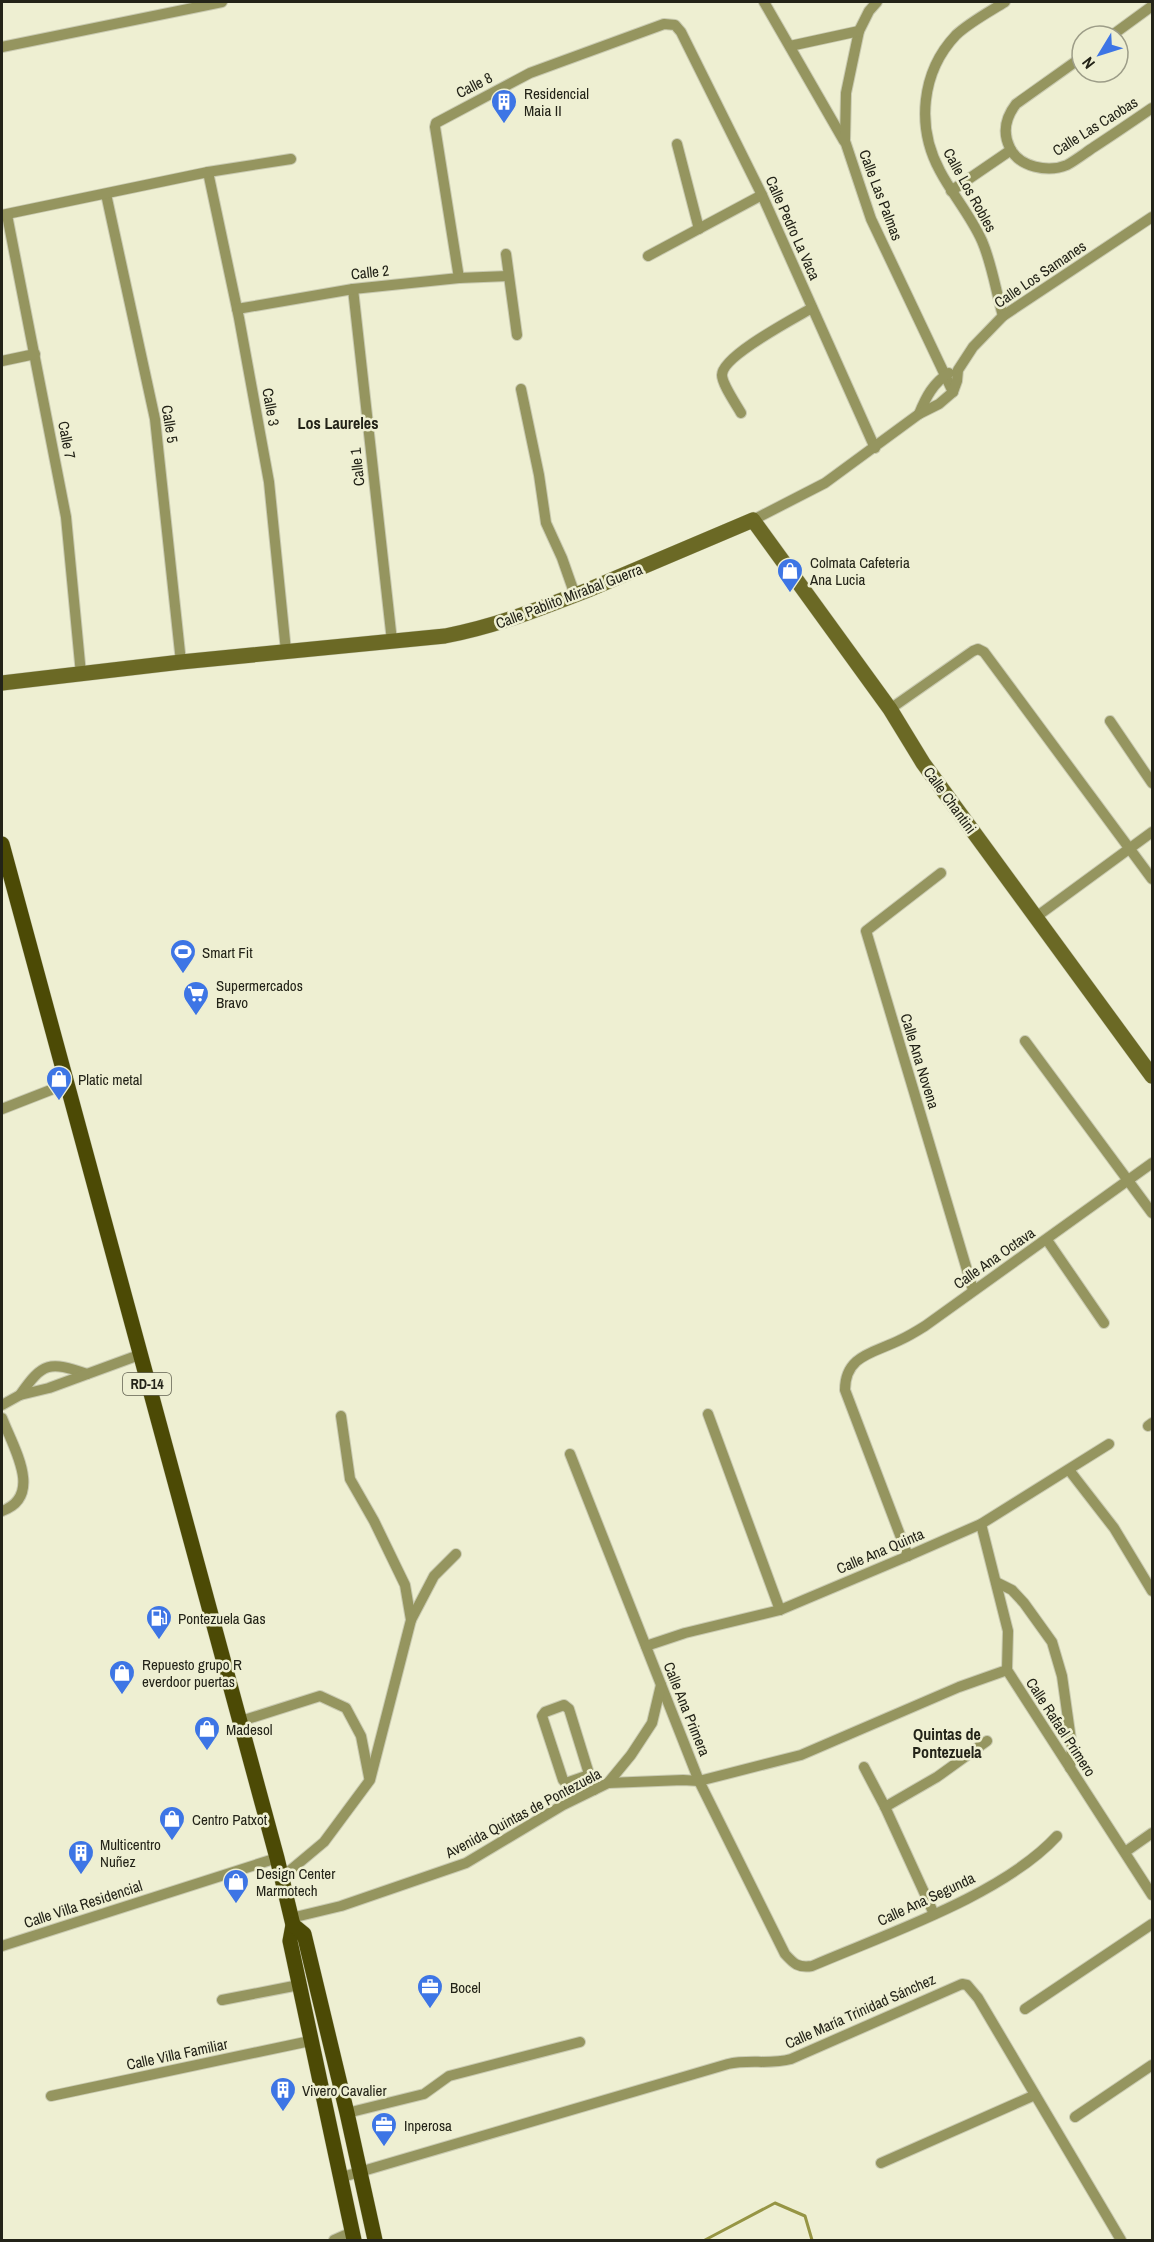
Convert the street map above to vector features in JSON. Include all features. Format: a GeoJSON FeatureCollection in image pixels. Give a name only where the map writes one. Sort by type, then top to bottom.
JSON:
{"type":"FeatureCollection","features":[{"type":"Feature","properties":{"kind":"main road","name":"RD-14"},"geometry":{"type":"LineString","coordinates":[[2,844],[277,1858],[292,1921],[290,1941],[310,2041],[353,2236]]}},
{"type":"Feature","properties":{"kind":"main road","name":"RD-14"},"geometry":{"type":"LineString","coordinates":[[292,1921],[304,1934],[375,2241]]}},
{"type":"Feature","properties":{"kind":"street"},"geometry":{"type":"LineString","coordinates":[[2,47],[222,2]]}},
{"type":"Feature","properties":{"kind":"street"},"geometry":{"type":"LineString","coordinates":[[764,2],[844,141]]}},
{"type":"Feature","properties":{"kind":"street","name":"Calle Las Palmas"},"geometry":{"type":"LineString","coordinates":[[877,2],[866,6],[858,31],[846,93],[844,141],[871,219],[953,392]]}},
{"type":"Feature","properties":{"kind":"street","name":"Calle Los Robles"},"geometry":{"type":"LineString","coordinates":[[1003,316],[982,241],[938,168],[929,143],[924,117],[926,92],[934,69],[946,47],[957,34],[1005,2]]}},
{"type":"Feature","properties":{"kind":"street"},"geometry":{"type":"LineString","coordinates":[[1127,24],[1152,6]]}},
{"type":"Feature","properties":{"kind":"street","name":"Calle 8"},"geometry":{"type":"LineString","coordinates":[[459,278],[436,123],[530,73],[664,24],[675,26]]}},
{"type":"Feature","properties":{"kind":"street","name":"Calle Pedro La Vaca"},"geometry":{"type":"LineString","coordinates":[[675,26],[681,32],[762,195],[875,448]]}},
{"type":"Feature","properties":{"kind":"street"},"geometry":{"type":"LineString","coordinates":[[789,46],[858,31]]}},
{"type":"Feature","properties":{"kind":"street"},"geometry":{"type":"LineString","coordinates":[[951,192],[1011,150],[1006,138],[1009,114],[1016,104],[1070,66]]}},
{"type":"Feature","properties":{"kind":"street","name":"Calle Las Caobas"},"geometry":{"type":"LineString","coordinates":[[1011,150],[1026,163],[1047,169],[1068,165],[1152,108]]}},
{"type":"Feature","properties":{"kind":"street"},"geometry":{"type":"LineString","coordinates":[[677,144],[699,229]]}},
{"type":"Feature","properties":{"kind":"street"},"geometry":{"type":"LineString","coordinates":[[4,215],[208,172],[291,159]]}},
{"type":"Feature","properties":{"kind":"street","name":"Calle 3"},"geometry":{"type":"LineString","coordinates":[[208,172],[237,309],[269,482],[286,651]]}},
{"type":"Feature","properties":{"kind":"street","name":"Calle 5"},"geometry":{"type":"LineString","coordinates":[[106,194],[155,419],[182,662]]}},
{"type":"Feature","properties":{"kind":"street"},"geometry":{"type":"LineString","coordinates":[[648,256],[762,195]]}},
{"type":"Feature","properties":{"kind":"street","name":"Calle 7"},"geometry":{"type":"LineString","coordinates":[[4,215],[35,354],[66,517],[81,674]]}},
{"type":"Feature","properties":{"kind":"street","name":"Calle Los Samanes"},"geometry":{"type":"LineString","coordinates":[[953,392],[958,370],[973,347],[1003,316],[1152,217]]}},
{"type":"Feature","properties":{"kind":"street"},"geometry":{"type":"LineString","coordinates":[[506,254],[517,335]]}},
{"type":"Feature","properties":{"kind":"street","name":"Calle 2"},"geometry":{"type":"LineString","coordinates":[[237,309],[353,289],[459,278],[508,276]]}},
{"type":"Feature","properties":{"kind":"street","name":"Calle 1"},"geometry":{"type":"LineString","coordinates":[[353,289],[392,641]]}},
{"type":"Feature","properties":{"kind":"street"},"geometry":{"type":"LineString","coordinates":[[741,413],[723,381],[724,368],[751,344],[812,308]]}},
{"type":"Feature","properties":{"kind":"street"},"geometry":{"type":"LineString","coordinates":[[2,361],[35,354]]}},
{"type":"Feature","properties":{"kind":"street"},"geometry":{"type":"LineString","coordinates":[[919,414],[931,388],[945,376],[958,370]]}},
{"type":"Feature","properties":{"kind":"street"},"geometry":{"type":"LineString","coordinates":[[521,389],[546,523],[575,595]]}},
{"type":"Feature","properties":{"kind":"street"},"geometry":{"type":"LineString","coordinates":[[919,414],[939,405],[953,392]]}},
{"type":"Feature","properties":{"kind":"street","name":"Calle Pablito Mirabal Guerra"},"geometry":{"type":"LineString","coordinates":[[2,683],[182,662],[445,636],[484,629],[575,595],[753,520],[825,483],[919,414]]}},
{"type":"Feature","properties":{"kind":"street","name":"Calle Chantini"},"geometry":{"type":"LineString","coordinates":[[753,520],[890,709],[923,763],[1152,1076]]}},
{"type":"Feature","properties":{"kind":"street"},"geometry":{"type":"LineString","coordinates":[[890,709],[973,651],[978,649],[984,652],[1152,879]]}},
{"type":"Feature","properties":{"kind":"street"},"geometry":{"type":"LineString","coordinates":[[1110,721],[1152,783]]}},
{"type":"Feature","properties":{"kind":"street"},"geometry":{"type":"LineString","coordinates":[[1036,917],[1152,832]]}},
{"type":"Feature","properties":{"kind":"street","name":"Calle Ana Novena"},"geometry":{"type":"LineString","coordinates":[[941,873],[866,931],[973,1290]]}},
{"type":"Feature","properties":{"kind":"street"},"geometry":{"type":"LineString","coordinates":[[1025,1041],[1152,1213]]}},
{"type":"Feature","properties":{"kind":"street"},"geometry":{"type":"LineString","coordinates":[[2,1109],[66,1084]]}},
{"type":"Feature","properties":{"kind":"street","name":"Calle Ana Octava"},"geometry":{"type":"LineString","coordinates":[[908,1556],[845,1390],[845,1380],[849,1370],[861,1358],[925,1326],[1152,1163]]}},
{"type":"Feature","properties":{"kind":"street"},"geometry":{"type":"LineString","coordinates":[[1047,1240],[1104,1323]]}},
{"type":"Feature","properties":{"kind":"street"},"geometry":{"type":"LineString","coordinates":[[2,1405],[20,1395],[139,1355]]}},
{"type":"Feature","properties":{"kind":"street"},"geometry":{"type":"LineString","coordinates":[[20,1395],[35,1374],[44,1368],[54,1365],[66,1366],[87,1374]]}},
{"type":"Feature","properties":{"kind":"street"},"geometry":{"type":"LineString","coordinates":[[708,1414],[780,1610]]}},
{"type":"Feature","properties":{"kind":"street"},"geometry":{"type":"LineString","coordinates":[[341,1416],[350,1479],[374,1521],[405,1585],[411,1620]]}},
{"type":"Feature","properties":{"kind":"street"},"geometry":{"type":"LineString","coordinates":[[2,1418],[25,1480],[22,1497],[10,1508],[2,1511]]}},
{"type":"Feature","properties":{"kind":"street","name":"Calle Ana Quinta"},"geometry":{"type":"LineString","coordinates":[[646,1646],[780,1610],[908,1556],[981,1524],[1109,1444]]}},
{"type":"Feature","properties":{"kind":"street","name":"Calle Ana Primera"},"geometry":{"type":"LineString","coordinates":[[570,1454],[699,1781],[785,1954],[795,1966]]}},
{"type":"Feature","properties":{"kind":"street"},"geometry":{"type":"LineString","coordinates":[[1069,1470],[1114,1528],[1142,1570],[1152,1591]]}},
{"type":"Feature","properties":{"kind":"street","name":"Calle Rafael Primero"},"geometry":{"type":"LineString","coordinates":[[981,1524],[1008,1631],[1007,1670],[1152,1895]]}},
{"type":"Feature","properties":{"kind":"street"},"geometry":{"type":"LineString","coordinates":[[282,1878],[324,1842],[370,1780],[411,1620],[434,1576],[456,1554]]}},
{"type":"Feature","properties":{"kind":"street"},"geometry":{"type":"LineString","coordinates":[[996,1582],[1012,1590],[1024,1603],[1045,1630],[1055,1648],[1062,1676],[1072,1747],[1070,1768]]}},
{"type":"Feature","properties":{"kind":"street","name":"Avenida Quintas de Pontezuela"},"geometry":{"type":"LineString","coordinates":[[292,1921],[466,1863],[563,1805],[608,1783],[699,1781],[801,1755],[959,1687],[1007,1670]]}},
{"type":"Feature","properties":{"kind":"street"},"geometry":{"type":"LineString","coordinates":[[608,1783],[632,1755],[652,1723],[661,1684]]}},
{"type":"Feature","properties":{"kind":"street"},"geometry":{"type":"LineString","coordinates":[[241,1721],[320,1696],[329,1700],[346,1708],[361,1736],[370,1780]]}},
{"type":"Feature","properties":{"kind":"street"},"geometry":{"type":"LineString","coordinates":[[590,1776],[567,1782],[563,1780],[542,1716],[545,1712],[567,1706],[590,1776],[594,1790]]}},
{"type":"Feature","properties":{"kind":"street"},"geometry":{"type":"LineString","coordinates":[[885,1807],[937,1777],[987,1741]]}},
{"type":"Feature","properties":{"kind":"street"},"geometry":{"type":"LineString","coordinates":[[864,1767],[934,1914]]}},
{"type":"Feature","properties":{"kind":"street"},"geometry":{"type":"LineString","coordinates":[[1125,1852],[1152,1833]]}},
{"type":"Feature","properties":{"kind":"street","name":"Calle Ana Segunda"},"geometry":{"type":"LineString","coordinates":[[795,1966],[812,1966],[972,1896],[1006,1877],[1045,1850],[1057,1836]]}},
{"type":"Feature","properties":{"kind":"street","name":"Calle Villa Residencial"},"geometry":{"type":"LineString","coordinates":[[2,1946],[277,1858]]}},
{"type":"Feature","properties":{"kind":"street"},"geometry":{"type":"LineString","coordinates":[[1025,2009],[1152,1924]]}},
{"type":"Feature","properties":{"kind":"street","name":"Calle María Trinidad Sánchez"},"geometry":{"type":"LineString","coordinates":[[339,2178],[728,2064],[742,2061],[778,2062],[791,2059],[962,1984],[967,1985],[978,1998],[1121,2241]]}},
{"type":"Feature","properties":{"kind":"street"},"geometry":{"type":"LineString","coordinates":[[222,2000],[299,1985]]}},
{"type":"Feature","properties":{"kind":"street","name":"Calle Villa Familiar"},"geometry":{"type":"LineString","coordinates":[[51,2096],[310,2041]]}},
{"type":"Feature","properties":{"kind":"street"},"geometry":{"type":"LineString","coordinates":[[347,2113],[424,2094],[449,2076],[580,2042]]}},
{"type":"Feature","properties":{"kind":"street"},"geometry":{"type":"LineString","coordinates":[[1075,2117],[1152,2065]]}},
{"type":"Feature","properties":{"kind":"street"},"geometry":{"type":"LineString","coordinates":[[881,2163],[1035,2095]]}},
{"type":"Feature","properties":{"kind":"street"},"geometry":{"type":"LineString","coordinates":[[334,2241],[353,2236]]}},
{"type":"Feature","properties":{"kind":"waterway"},"geometry":{"type":"LineString","coordinates":[[705,2240],[775,2203],[805,2216],[812,2240]]}},
{"type":"Feature","properties":{"kind":"place","name":"Residencial Maia II"},"geometry":{"type":"Point","coordinates":[504,125]}},
{"type":"Feature","properties":{"kind":"place","name":"Colmata Cafeteria Ana Lucia"},"geometry":{"type":"Point","coordinates":[790,594]}},
{"type":"Feature","properties":{"kind":"place","name":"Smart Fit"},"geometry":{"type":"Point","coordinates":[183,975]}},
{"type":"Feature","properties":{"kind":"place","name":"Supermercados Bravo"},"geometry":{"type":"Point","coordinates":[196,1017]}},
{"type":"Feature","properties":{"kind":"place","name":"Platic metal"},"geometry":{"type":"Point","coordinates":[59,1102]}},
{"type":"Feature","properties":{"kind":"place","name":"Pontezuela Gas"},"geometry":{"type":"Point","coordinates":[159,1641]}},
{"type":"Feature","properties":{"kind":"place","name":"Repuesto grupo R everdoor puertas"},"geometry":{"type":"Point","coordinates":[122,1696]}},
{"type":"Feature","properties":{"kind":"place","name":"Madesol"},"geometry":{"type":"Point","coordinates":[207,1752]}},
{"type":"Feature","properties":{"kind":"place","name":"Centro Patxot"},"geometry":{"type":"Point","coordinates":[172,1842]}},
{"type":"Feature","properties":{"kind":"place","name":"Multicentro Nuñez"},"geometry":{"type":"Point","coordinates":[81,1876]}},
{"type":"Feature","properties":{"kind":"place","name":"Design Center Marmotech"},"geometry":{"type":"Point","coordinates":[236,1905]}},
{"type":"Feature","properties":{"kind":"place","name":"Bocel"},"geometry":{"type":"Point","coordinates":[430,2010]}},
{"type":"Feature","properties":{"kind":"place","name":"Vivero Cavalier"},"geometry":{"type":"Point","coordinates":[283,2113]}},
{"type":"Feature","properties":{"kind":"place","name":"Inperosa"},"geometry":{"type":"Point","coordinates":[384,2148]}},
{"type":"Feature","properties":{"kind":"district","name":"Los Laureles"},"geometry":{"type":"Point","coordinates":[338,423]}},
{"type":"Feature","properties":{"kind":"district","name":"Quintas de Pontezuela"},"geometry":{"type":"Point","coordinates":[947,1743]}}]}
